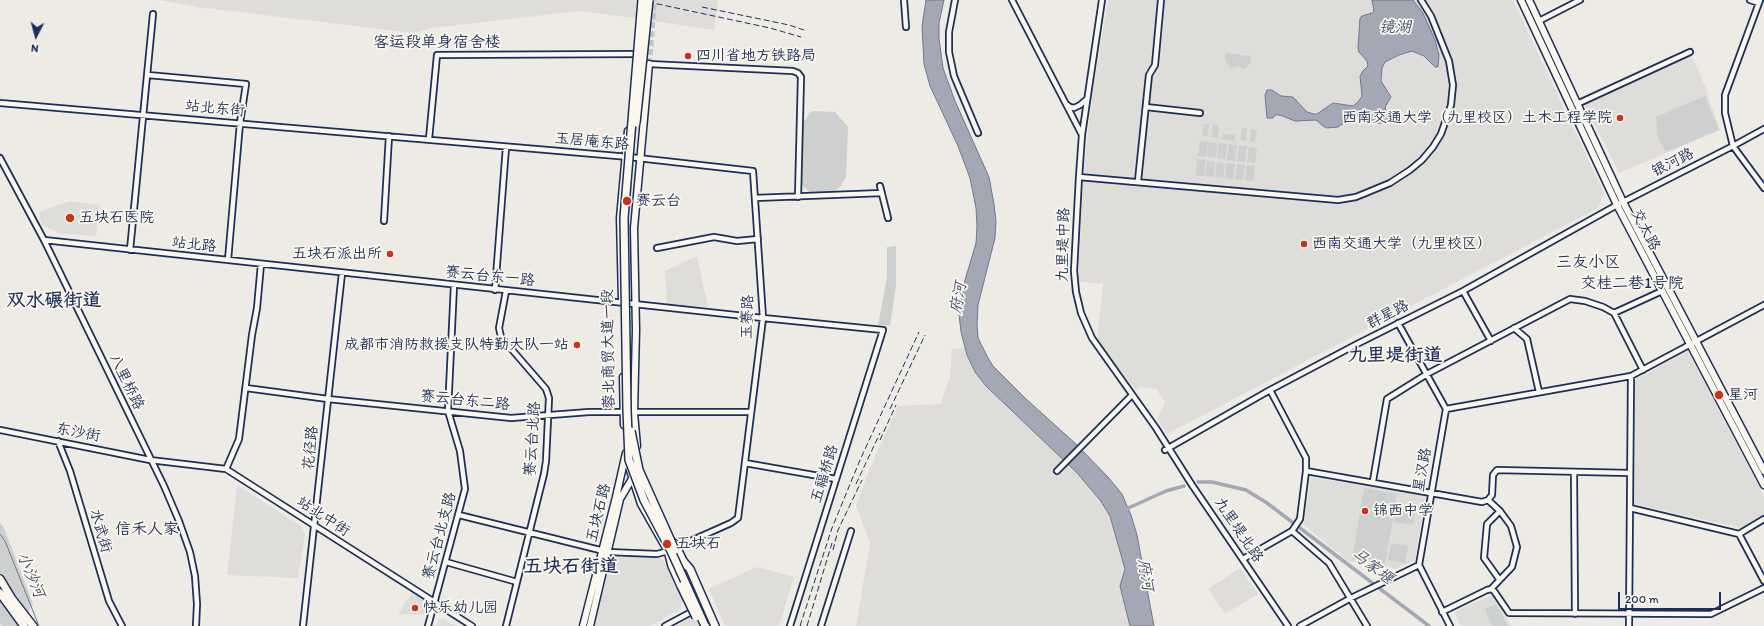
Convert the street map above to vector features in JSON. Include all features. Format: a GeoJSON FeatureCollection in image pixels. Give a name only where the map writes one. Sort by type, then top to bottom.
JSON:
{"type":"FeatureCollection","features":[{"type":"Feature","properties":{"kind":"highway","name":"蓉北商贸大道一段"},"geometry":{"type":"LineString","coordinates":[[629,412],[624,302],[624,218],[627,156],[642,0]]}},
{"type":"Feature","properties":{"kind":"highway","name":"蓉北商贸大道一段"},"geometry":{"type":"LineString","coordinates":[[629,412],[628,222],[649,0]]}},
{"type":"Feature","properties":{"kind":"highway"},"geometry":{"type":"LineString","coordinates":[[629,412],[629,460],[644,500],[671,551],[704,626]]}},
{"type":"Feature","properties":{"kind":"highway"},"geometry":{"type":"LineString","coordinates":[[629,412],[639,470],[711,626]]}},
{"type":"Feature","properties":{"kind":"highway"},"geometry":{"type":"LineString","coordinates":[[668,551],[672,566],[700,626]]}},
{"type":"Feature","properties":{"kind":"highway"},"geometry":{"type":"LineString","coordinates":[[684,562],[690,570],[716,626]]}},
{"type":"Feature","properties":{"kind":"highway"},"geometry":{"type":"LineString","coordinates":[[0,580],[12,599],[33,626]]}},
{"type":"Feature","properties":{"kind":"highway"},"geometry":{"type":"LineString","coordinates":[[0,593],[24,626]]}},
{"type":"Feature","properties":{"kind":"main road","name":"交大路"},"geometry":{"type":"LineString","coordinates":[[1521,0],[1690,345],[1761,468]]}},
{"type":"Feature","properties":{"kind":"main road","name":"交大路"},"geometry":{"type":"LineString","coordinates":[[1529,0],[1577,104],[1620,204],[1696,342],[1761,468]]}},
{"type":"Feature","properties":{"kind":"main road","name":"蓉北商贸大道一段"},"geometry":{"type":"LineString","coordinates":[[627,156],[635,54]]}},
{"type":"Feature","properties":{"kind":"main road","name":"蓉北商贸大道一段"},"geometry":{"type":"LineString","coordinates":[[649,64],[634,228],[636,305],[626,453],[632,479],[641,504],[668,551],[704,626]]}},
{"type":"Feature","properties":{"kind":"main road","name":"蓉北商贸大道一段"},"geometry":{"type":"LineString","coordinates":[[629,412],[640,468],[684,562],[711,626]]}},
{"type":"Feature","properties":{"kind":"main road","name":"五块石路"},"geometry":{"type":"LineString","coordinates":[[590,626],[626,453]]}},
{"type":"Feature","properties":{"kind":"main road","name":"五块石路"},"geometry":{"type":"LineString","coordinates":[[583,626],[620,499],[632,479],[639,459]]}},
{"type":"Feature","properties":{"kind":"main road"},"geometry":{"type":"LineString","coordinates":[[1761,468],[1764,485]]}},
{"type":"Feature","properties":{"kind":"street"},"geometry":{"type":"LineString","coordinates":[[904,0],[906,27]]}},
{"type":"Feature","properties":{"kind":"street"},"geometry":{"type":"LineString","coordinates":[[955,0],[949,32],[949,52],[954,76],[978,133]]}},
{"type":"Feature","properties":{"kind":"street"},"geometry":{"type":"LineString","coordinates":[[1012,0],[1064,103],[1082,134]]}},
{"type":"Feature","properties":{"kind":"street","name":"九里堤中路"},"geometry":{"type":"LineString","coordinates":[[1102,0],[1082,134],[1074,284],[1085,325],[1092,338],[1132,395],[1167,449]]}},
{"type":"Feature","properties":{"kind":"street"},"geometry":{"type":"LineString","coordinates":[[1138,182],[1149,75],[1155,65],[1161,0]]}},
{"type":"Feature","properties":{"kind":"street"},"geometry":{"type":"LineString","coordinates":[[1079,177],[1338,200],[1371,192],[1410,170],[1422,160],[1441,134],[1450,111],[1453,85],[1450,61],[1431,16],[1421,0]]}},
{"type":"Feature","properties":{"kind":"street"},"geometry":{"type":"LineString","coordinates":[[1539,21],[1580,0]]}},
{"type":"Feature","properties":{"kind":"street"},"geometry":{"type":"LineString","coordinates":[[1750,0],[1760,2],[1725,95],[1725,113],[1733,146],[1764,188]]}},
{"type":"Feature","properties":{"kind":"street"},"geometry":{"type":"LineString","coordinates":[[130,250],[153,14]]}},
{"type":"Feature","properties":{"kind":"street"},"geometry":{"type":"LineString","coordinates":[[1577,104],[1690,52]]}},
{"type":"Feature","properties":{"kind":"street"},"geometry":{"type":"LineString","coordinates":[[429,139],[437,55],[635,54]]}},
{"type":"Feature","properties":{"kind":"street"},"geometry":{"type":"LineString","coordinates":[[649,64],[793,71],[798,73],[801,77],[798,197]]}},
{"type":"Feature","properties":{"kind":"street"},"geometry":{"type":"LineString","coordinates":[[148,75],[246,84],[240,123],[228,260]]}},
{"type":"Feature","properties":{"kind":"street"},"geometry":{"type":"LineString","coordinates":[[1064,103],[1074,108],[1087,99]]}},
{"type":"Feature","properties":{"kind":"street","name":"站北东街"},"geometry":{"type":"LineString","coordinates":[[0,103],[429,139]]}},
{"type":"Feature","properties":{"kind":"street"},"geometry":{"type":"LineString","coordinates":[[1146,107],[1200,113]]}},
{"type":"Feature","properties":{"kind":"street","name":"银河路"},"geometry":{"type":"LineString","coordinates":[[1620,204],[1733,146],[1764,128]]}},
{"type":"Feature","properties":{"kind":"street"},"geometry":{"type":"LineString","coordinates":[[384,221],[389,136]]}},
{"type":"Feature","properties":{"kind":"street","name":"玉居庵东路"},"geometry":{"type":"LineString","coordinates":[[429,139],[506,147],[627,156],[753,172]]}},
{"type":"Feature","properties":{"kind":"street"},"geometry":{"type":"LineString","coordinates":[[495,290],[506,147]]}},
{"type":"Feature","properties":{"kind":"street","name":"八里桥路"},"geometry":{"type":"LineString","coordinates":[[0,158],[44,240],[179,521],[190,552],[195,576],[197,604],[196,626]]}},
{"type":"Feature","properties":{"kind":"street","name":"玉赛路"},"geometry":{"type":"LineString","coordinates":[[459,515],[605,551],[657,554],[668,551],[732,523],[738,518],[763,318],[753,172]]}},
{"type":"Feature","properties":{"kind":"street"},"geometry":{"type":"LineString","coordinates":[[880,186],[888,218]]}},
{"type":"Feature","properties":{"kind":"street"},"geometry":{"type":"LineString","coordinates":[[755,198],[882,193]]}},
{"type":"Feature","properties":{"kind":"street","name":"群星路"},"geometry":{"type":"LineString","coordinates":[[1167,449],[1270,390],[1463,291],[1620,204]]}},
{"type":"Feature","properties":{"kind":"street"},"geometry":{"type":"LineString","coordinates":[[657,248],[714,237],[737,241],[758,239]]}},
{"type":"Feature","properties":{"kind":"street","name":"站北路"},"geometry":{"type":"LineString","coordinates":[[44,240],[342,273]]}},
{"type":"Feature","properties":{"kind":"street"},"geometry":{"type":"LineString","coordinates":[[226,469],[239,439],[252,334],[257,308],[261,264]]}},
{"type":"Feature","properties":{"kind":"street","name":"赛云台东一路"},"geometry":{"type":"LineString","coordinates":[[342,273],[883,330]]}},
{"type":"Feature","properties":{"kind":"street","name":"花径路"},"geometry":{"type":"LineString","coordinates":[[303,626],[342,273]]}},
{"type":"Feature","properties":{"kind":"street","name":"赛云台北支路"},"geometry":{"type":"LineString","coordinates":[[428,626],[465,489],[460,451],[448,411],[454,285]]}},
{"type":"Feature","properties":{"kind":"street"},"geometry":{"type":"LineString","coordinates":[[1614,313],[1662,290]]}},
{"type":"Feature","properties":{"kind":"street","name":"赛云台北路"},"geometry":{"type":"LineString","coordinates":[[506,291],[499,328],[500,333],[546,389],[549,398],[546,461],[530,533],[506,626]]}},
{"type":"Feature","properties":{"kind":"street"},"geometry":{"type":"LineString","coordinates":[[1463,291],[1491,340]]}},
{"type":"Feature","properties":{"kind":"street"},"geometry":{"type":"LineString","coordinates":[[1373,481],[1387,399],[1427,374],[1570,299],[1585,301],[1603,307],[1614,313],[1643,370]]}},
{"type":"Feature","properties":{"kind":"street"},"geometry":{"type":"LineString","coordinates":[[1398,323],[1446,408],[1631,376],[1764,305]]}},
{"type":"Feature","properties":{"kind":"street"},"geometry":{"type":"LineString","coordinates":[[1514,328],[1527,339],[1538,392]]}},
{"type":"Feature","properties":{"kind":"street","name":"五福桥路"},"geometry":{"type":"LineString","coordinates":[[790,626],[883,330]]}},
{"type":"Feature","properties":{"kind":"street"},"geometry":{"type":"LineString","coordinates":[[1629,626],[1631,376]]}},
{"type":"Feature","properties":{"kind":"street","name":"赛云台东二路"},"geometry":{"type":"LineString","coordinates":[[246,388],[328,399],[511,418],[589,412],[751,412]]}},
{"type":"Feature","properties":{"kind":"street"},"geometry":{"type":"LineString","coordinates":[[1243,559],[1292,530],[1300,519],[1306,471],[1306,458],[1270,390]]}},
{"type":"Feature","properties":{"kind":"street"},"geometry":{"type":"LineString","coordinates":[[1058,471],[1132,395]]}},
{"type":"Feature","properties":{"kind":"street","name":"星汉路"},"geometry":{"type":"LineString","coordinates":[[1419,565],[1446,408]]}},
{"type":"Feature","properties":{"kind":"street","name":"东沙街"},"geometry":{"type":"LineString","coordinates":[[0,430],[150,460]]}},
{"type":"Feature","properties":{"kind":"street","name":"水武街"},"geometry":{"type":"LineString","coordinates":[[58,441],[70,471],[109,601],[122,626]]}},
{"type":"Feature","properties":{"kind":"street","name":"九里堤北路"},"geometry":{"type":"LineString","coordinates":[[1167,449],[1288,626]]}},
{"type":"Feature","properties":{"kind":"street","name":"站北中街"},"geometry":{"type":"LineString","coordinates":[[150,460],[226,469],[472,626]]}},
{"type":"Feature","properties":{"kind":"street"},"geometry":{"type":"LineString","coordinates":[[745,463],[836,480]]}},
{"type":"Feature","properties":{"kind":"street"},"geometry":{"type":"LineString","coordinates":[[1306,471],[1373,481],[1482,502],[1488,500],[1492,495],[1493,475],[1497,470],[1574,473],[1630,473]]}},
{"type":"Feature","properties":{"kind":"street"},"geometry":{"type":"LineString","coordinates":[[1574,473],[1575,614]]}},
{"type":"Feature","properties":{"kind":"street"},"geometry":{"type":"LineString","coordinates":[[1442,612],[1491,589],[1512,566],[1517,547],[1511,526],[1500,511],[1488,500]]}},
{"type":"Feature","properties":{"kind":"street"},"geometry":{"type":"LineString","coordinates":[[1630,508],[1739,534],[1764,519]]}},
{"type":"Feature","properties":{"kind":"street"},"geometry":{"type":"LineString","coordinates":[[1499,579],[1484,558],[1487,524],[1500,511]]}},
{"type":"Feature","properties":{"kind":"street"},"geometry":{"type":"LineString","coordinates":[[1292,530],[1330,563],[1367,626]]}},
{"type":"Feature","properties":{"kind":"street"},"geometry":{"type":"LineString","coordinates":[[821,626],[851,531]]}},
{"type":"Feature","properties":{"kind":"street"},"geometry":{"type":"LineString","coordinates":[[1739,534],[1764,581]]}},
{"type":"Feature","properties":{"kind":"street"},"geometry":{"type":"LineString","coordinates":[[446,562],[517,582]]}},
{"type":"Feature","properties":{"kind":"street"},"geometry":{"type":"LineString","coordinates":[[1300,626],[1351,598],[1419,565],[1450,626]]}},
{"type":"Feature","properties":{"kind":"street"},"geometry":{"type":"LineString","coordinates":[[1491,589],[1509,613],[1711,614],[1764,588]]}},
{"type":"Feature","properties":{"kind":"street"},"geometry":{"type":"LineString","coordinates":[[665,626],[696,610]]}},
{"type":"Feature","properties":{"kind":"shaded area"},"geometry":{"type":"Polygon","coordinates":[[[159,0],[718,0],[714,30],[579,11],[432,28],[413,33],[198,7],[159,0]]]}},
{"type":"Feature","properties":{"kind":"shaded area","name":"西南交通大学（九里校区）"},"geometry":{"type":"Polygon","coordinates":[[[1108,0],[1513,0],[1604,193],[1598,208],[1167,434],[1157,419],[1165,402],[1156,389],[1141,387],[1136,391],[1097,340],[1103,284],[1078,281],[1084,169],[1092,96],[1108,0]]]}},
{"type":"Feature","properties":{"kind":"shaded area"},"geometry":{"type":"Polygon","coordinates":[[[1225,53],[1251,56],[1250,63],[1244,69],[1238,66],[1231,68],[1226,62],[1225,53]]]}},
{"type":"Feature","properties":{"kind":"shaded area"},"geometry":{"type":"Polygon","coordinates":[[[1691,54],[1708,93],[1707,94],[1720,130],[1619,173],[1584,103],[1691,54]]]}},
{"type":"Feature","properties":{"kind":"shaded area"},"geometry":{"type":"Polygon","coordinates":[[[1705,96],[1719,130],[1666,152],[1658,138],[1656,117],[1705,96]]]}},
{"type":"Feature","properties":{"kind":"shaded area"},"geometry":{"type":"Polygon","coordinates":[[[812,111],[835,112],[848,127],[846,177],[841,186],[833,192],[811,193],[802,185],[800,176],[802,123],[812,111]]]}},
{"type":"Feature","properties":{"kind":"shaded area"},"geometry":{"type":"Polygon","coordinates":[[[1204,124],[1209,124],[1208,136],[1202,136],[1204,124]]]}},
{"type":"Feature","properties":{"kind":"shaded area"},"geometry":{"type":"Polygon","coordinates":[[[1213,125],[1219,125],[1218,138],[1212,137],[1213,125]]]}},
{"type":"Feature","properties":{"kind":"shaded area"},"geometry":{"type":"Polygon","coordinates":[[[1242,128],[1247,128],[1246,141],[1240,140],[1242,128]]]}},
{"type":"Feature","properties":{"kind":"shaded area"},"geometry":{"type":"Polygon","coordinates":[[[1251,129],[1257,130],[1255,142],[1250,141],[1251,129]]]}},
{"type":"Feature","properties":{"kind":"shaded area"},"geometry":{"type":"Polygon","coordinates":[[[1223,134],[1235,135],[1235,141],[1222,139],[1223,134]]]}},
{"type":"Feature","properties":{"kind":"shaded area"},"geometry":{"type":"Polygon","coordinates":[[[1200,141],[1208,142],[1206,157],[1198,156],[1200,141]]]}},
{"type":"Feature","properties":{"kind":"shaded area"},"geometry":{"type":"Polygon","coordinates":[[[1209,142],[1217,143],[1216,158],[1207,157],[1209,142]]]}},
{"type":"Feature","properties":{"kind":"shaded area"},"geometry":{"type":"Polygon","coordinates":[[[1219,143],[1227,144],[1225,159],[1217,158],[1219,143]]]}},
{"type":"Feature","properties":{"kind":"shaded area"},"geometry":{"type":"Polygon","coordinates":[[[1229,144],[1237,145],[1235,161],[1227,160],[1229,144]]]}},
{"type":"Feature","properties":{"kind":"shaded area"},"geometry":{"type":"Polygon","coordinates":[[[1239,146],[1247,146],[1245,162],[1237,161],[1239,146]]]}},
{"type":"Feature","properties":{"kind":"shaded area"},"geometry":{"type":"Polygon","coordinates":[[[1249,147],[1257,148],[1255,163],[1247,162],[1249,147]]]}},
{"type":"Feature","properties":{"kind":"shaded area"},"geometry":{"type":"Polygon","coordinates":[[[1197,159],[1206,160],[1204,176],[1196,175],[1197,159]]]}},
{"type":"Feature","properties":{"kind":"shaded area"},"geometry":{"type":"Polygon","coordinates":[[[1207,161],[1215,162],[1214,177],[1205,176],[1207,161]]]}},
{"type":"Feature","properties":{"kind":"shaded area"},"geometry":{"type":"Polygon","coordinates":[[[1217,162],[1225,163],[1223,178],[1215,177],[1217,162]]]}},
{"type":"Feature","properties":{"kind":"shaded area"},"geometry":{"type":"Polygon","coordinates":[[[1227,163],[1235,164],[1233,179],[1225,178],[1227,163]]]}},
{"type":"Feature","properties":{"kind":"shaded area"},"geometry":{"type":"Polygon","coordinates":[[[1237,164],[1245,165],[1243,180],[1235,179],[1237,164]]]}},
{"type":"Feature","properties":{"kind":"shaded area"},"geometry":{"type":"Polygon","coordinates":[[[1247,165],[1255,166],[1253,181],[1245,181],[1247,165]]]}},
{"type":"Feature","properties":{"kind":"shaded area","name":"五块石医院"},"geometry":{"type":"Polygon","coordinates":[[[70,201],[100,205],[96,236],[59,233],[42,225],[39,212],[70,201]]]}},
{"type":"Feature","properties":{"kind":"shaded area"},"geometry":{"type":"Polygon","coordinates":[[[896,246],[896,285],[890,326],[878,325],[887,277],[887,247],[896,246]]]}},
{"type":"Feature","properties":{"kind":"shaded area"},"geometry":{"type":"Polygon","coordinates":[[[697,256],[708,307],[667,305],[665,271],[697,256]]]}},
{"type":"Feature","properties":{"kind":"shaded area"},"geometry":{"type":"Polygon","coordinates":[[[965,348],[975,372],[982,381],[1092,489],[1110,516],[1125,569],[1120,586],[1130,626],[856,626],[870,543],[856,506],[868,473],[898,406],[940,404],[950,377],[952,349],[965,348]]]}},
{"type":"Feature","properties":{"kind":"shaded area"},"geometry":{"type":"Polygon","coordinates":[[[1688,351],[1764,496],[1764,514],[1741,528],[1634,504],[1635,380],[1688,351]]]}},
{"type":"Feature","properties":{"kind":"shaded area","name":"锦西中学"},"geometry":{"type":"Polygon","coordinates":[[[1311,477],[1426,496],[1415,560],[1396,569],[1348,561],[1304,525],[1311,477]]]}},
{"type":"Feature","properties":{"kind":"shaded area"},"geometry":{"type":"Polygon","coordinates":[[[237,485],[301,526],[305,535],[298,578],[227,575],[237,485]]]}},
{"type":"Feature","properties":{"kind":"shaded area"},"geometry":{"type":"Polygon","coordinates":[[[1364,488],[1397,494],[1385,564],[1352,559],[1364,488]]]}},
{"type":"Feature","properties":{"kind":"shaded area"},"geometry":{"type":"Polygon","coordinates":[[[1396,511],[1415,514],[1413,525],[1394,522],[1396,511]]]}},
{"type":"Feature","properties":{"kind":"shaded area"},"geometry":{"type":"Polygon","coordinates":[[[0,523],[4,528],[33,604],[21,626],[3,626],[0,624],[0,523]]]}},
{"type":"Feature","properties":{"kind":"shaded area"},"geometry":{"type":"Polygon","coordinates":[[[1391,543],[1408,546],[1405,563],[1388,560],[1391,543]]]}},
{"type":"Feature","properties":{"kind":"shaded area"},"geometry":{"type":"Polygon","coordinates":[[[614,557],[650,557],[659,558],[665,562],[683,600],[679,610],[650,626],[593,626],[611,560],[614,557]]]}},
{"type":"Feature","properties":{"kind":"shaded area"},"geometry":{"type":"Polygon","coordinates":[[[757,567],[794,577],[779,626],[725,626],[709,589],[757,567]]]}},
{"type":"Feature","properties":{"kind":"shaded area"},"geometry":{"type":"Polygon","coordinates":[[[1240,568],[1258,594],[1225,614],[1208,589],[1240,568]]]}},
{"type":"Feature","properties":{"kind":"shaded area","name":"快乐幼儿园"},"geometry":{"type":"Polygon","coordinates":[[[413,591],[430,602],[425,615],[398,614],[413,591]]]}},
{"type":"Feature","properties":{"kind":"shaded area"},"geometry":{"type":"Polygon","coordinates":[[[1494,594],[1511,626],[1461,626],[1454,612],[1494,594]]]}},
{"type":"Feature","properties":{"kind":"shaded area"},"geometry":{"type":"Polygon","coordinates":[[[1496,604],[1508,626],[1492,626],[1485,609],[1496,604]]]}},
{"type":"Feature","properties":{"kind":"shaded area"},"geometry":{"type":"Polygon","coordinates":[[[696,615],[701,626],[675,626],[696,615]]]}},
{"type":"Feature","properties":{"kind":"shaded area"},"geometry":{"type":"Polygon","coordinates":[[[442,618],[456,626],[436,626],[438,621],[442,618]]]}},
{"type":"Feature","properties":{"kind":"water"},"geometry":{"type":"Polygon","coordinates":[[[926,0],[944,0],[939,23],[939,39],[943,68],[955,101],[989,177],[994,204],[996,221],[995,238],[978,305],[978,338],[993,366],[1025,398],[1076,444],[1108,477],[1122,494],[1131,515],[1137,535],[1154,626],[1130,626],[1120,586],[1125,569],[1110,516],[1100,500],[1077,473],[986,386],[975,372],[967,355],[961,332],[959,314],[963,287],[976,243],[976,208],[970,178],[958,146],[930,86],[924,64],[922,26],[926,0]]]}},
{"type":"Feature","properties":{"kind":"water","name":"镜湖"},"geometry":{"type":"Polygon","coordinates":[[[1372,0],[1413,0],[1423,13],[1435,40],[1439,55],[1438,67],[1435,67],[1424,56],[1412,51],[1399,55],[1385,62],[1382,68],[1381,81],[1391,97],[1385,107],[1388,120],[1386,123],[1366,123],[1358,115],[1355,115],[1338,127],[1327,128],[1316,120],[1295,121],[1280,115],[1275,115],[1273,118],[1267,118],[1265,95],[1267,90],[1272,90],[1281,96],[1293,97],[1307,112],[1314,114],[1317,114],[1333,103],[1353,106],[1358,102],[1362,96],[1360,76],[1368,66],[1367,61],[1359,52],[1358,48],[1360,18],[1374,11],[1372,0]]]}},
{"type":"Feature","properties":{"kind":"waterway","name":"马家堰"},"geometry":{"type":"LineString","coordinates":[[1198,482],[1212,482],[1246,490],[1267,503],[1292,522]]}},
{"type":"Feature","properties":{"kind":"waterway","name":"马家堰"},"geometry":{"type":"LineString","coordinates":[[1124,510],[1166,491],[1184,486]]}},
{"type":"Feature","properties":{"kind":"waterway","name":"马家堰"},"geometry":{"type":"LineString","coordinates":[[1300,528],[1429,626]]}},
{"type":"Feature","properties":{"kind":"waterway","name":"小沙河"},"geometry":{"type":"LineString","coordinates":[[0,534],[5,541],[39,626]]}},
{"type":"Feature","properties":{"kind":"tunnel"},"geometry":{"type":"LineString","coordinates":[[649,64],[654,0]]}},
{"type":"Feature","properties":{"kind":"railway"},"geometry":{"type":"LineString","coordinates":[[639,0],[770,28],[801,37]]}},
{"type":"Feature","properties":{"kind":"railway"},"geometry":{"type":"LineString","coordinates":[[702,7],[789,25],[804,30]]}},
{"type":"Feature","properties":{"kind":"railway"},"geometry":{"type":"LineString","coordinates":[[800,626],[832,528],[860,460],[919,332]]}},
{"type":"Feature","properties":{"kind":"railway"},"geometry":{"type":"LineString","coordinates":[[890,409],[925,335]]}},
{"type":"Feature","properties":{"kind":"railway"},"geometry":{"type":"LineString","coordinates":[[880,440],[896,405]]}},
{"type":"Feature","properties":{"kind":"railway"},"geometry":{"type":"LineString","coordinates":[[856,484],[880,433]]}},
{"type":"Feature","properties":{"kind":"railway"},"geometry":{"type":"LineString","coordinates":[[833,550],[838,530],[862,480]]}},
{"type":"Feature","properties":{"kind":"railway"},"geometry":{"type":"LineString","coordinates":[[807,626],[832,543]]}},
{"type":"Feature","properties":{"kind":"place","name":"四川省地方铁路局"},"geometry":{"type":"Point","coordinates":[688,56]}},
{"type":"Feature","properties":{"kind":"place","name":"西南交通大学（九里校区）土木工程学院"},"geometry":{"type":"Point","coordinates":[1620,118]}},
{"type":"Feature","properties":{"kind":"place","name":"赛云台"},"geometry":{"type":"Point","coordinates":[627,201]}},
{"type":"Feature","properties":{"kind":"place","name":"五块石医院"},"geometry":{"type":"Point","coordinates":[70,218]}},
{"type":"Feature","properties":{"kind":"place","name":"西南交通大学（九里校区）"},"geometry":{"type":"Point","coordinates":[1304,244]}},
{"type":"Feature","properties":{"kind":"place","name":"五块石派出所"},"geometry":{"type":"Point","coordinates":[390,254]}},
{"type":"Feature","properties":{"kind":"place","name":"成都市消防救援支队特勤大队一站"},"geometry":{"type":"Point","coordinates":[577,345]}},
{"type":"Feature","properties":{"kind":"place","name":"星河"},"geometry":{"type":"Point","coordinates":[1719,395]}},
{"type":"Feature","properties":{"kind":"place","name":"锦西中学"},"geometry":{"type":"Point","coordinates":[1365,511]}},
{"type":"Feature","properties":{"kind":"place","name":"五块石"},"geometry":{"type":"Point","coordinates":[667,544]}},
{"type":"Feature","properties":{"kind":"place","name":"快乐幼儿园"},"geometry":{"type":"Point","coordinates":[415,608]}},
{"type":"Feature","properties":{"kind":"district","name":"客运段单身宿舍楼"},"geometry":{"type":"Point","coordinates":[437,43]}},
{"type":"Feature","properties":{"kind":"district","name":"三友小区"},"geometry":{"type":"Point","coordinates":[1588,263]}},
{"type":"Feature","properties":{"kind":"district","name":"交桂二巷1号院"},"geometry":{"type":"Point","coordinates":[1632,284]}},
{"type":"Feature","properties":{"kind":"district","name":"双水碾街道"},"geometry":{"type":"Point","coordinates":[54,301]}},
{"type":"Feature","properties":{"kind":"district","name":"九里堤街道"},"geometry":{"type":"Point","coordinates":[1395,356]}},
{"type":"Feature","properties":{"kind":"district","name":"信禾人家"},"geometry":{"type":"Point","coordinates":[147,530]}},
{"type":"Feature","properties":{"kind":"district","name":"五块石街道"},"geometry":{"type":"Point","coordinates":[571,567]}},
{"type":"Feature","properties":{"kind":"water label","name":"府河"},"geometry":{"type":"Point","coordinates":[959,298]}},
{"type":"Feature","properties":{"kind":"water label","name":"府河"},"geometry":{"type":"Point","coordinates":[1145,575]}}]}
